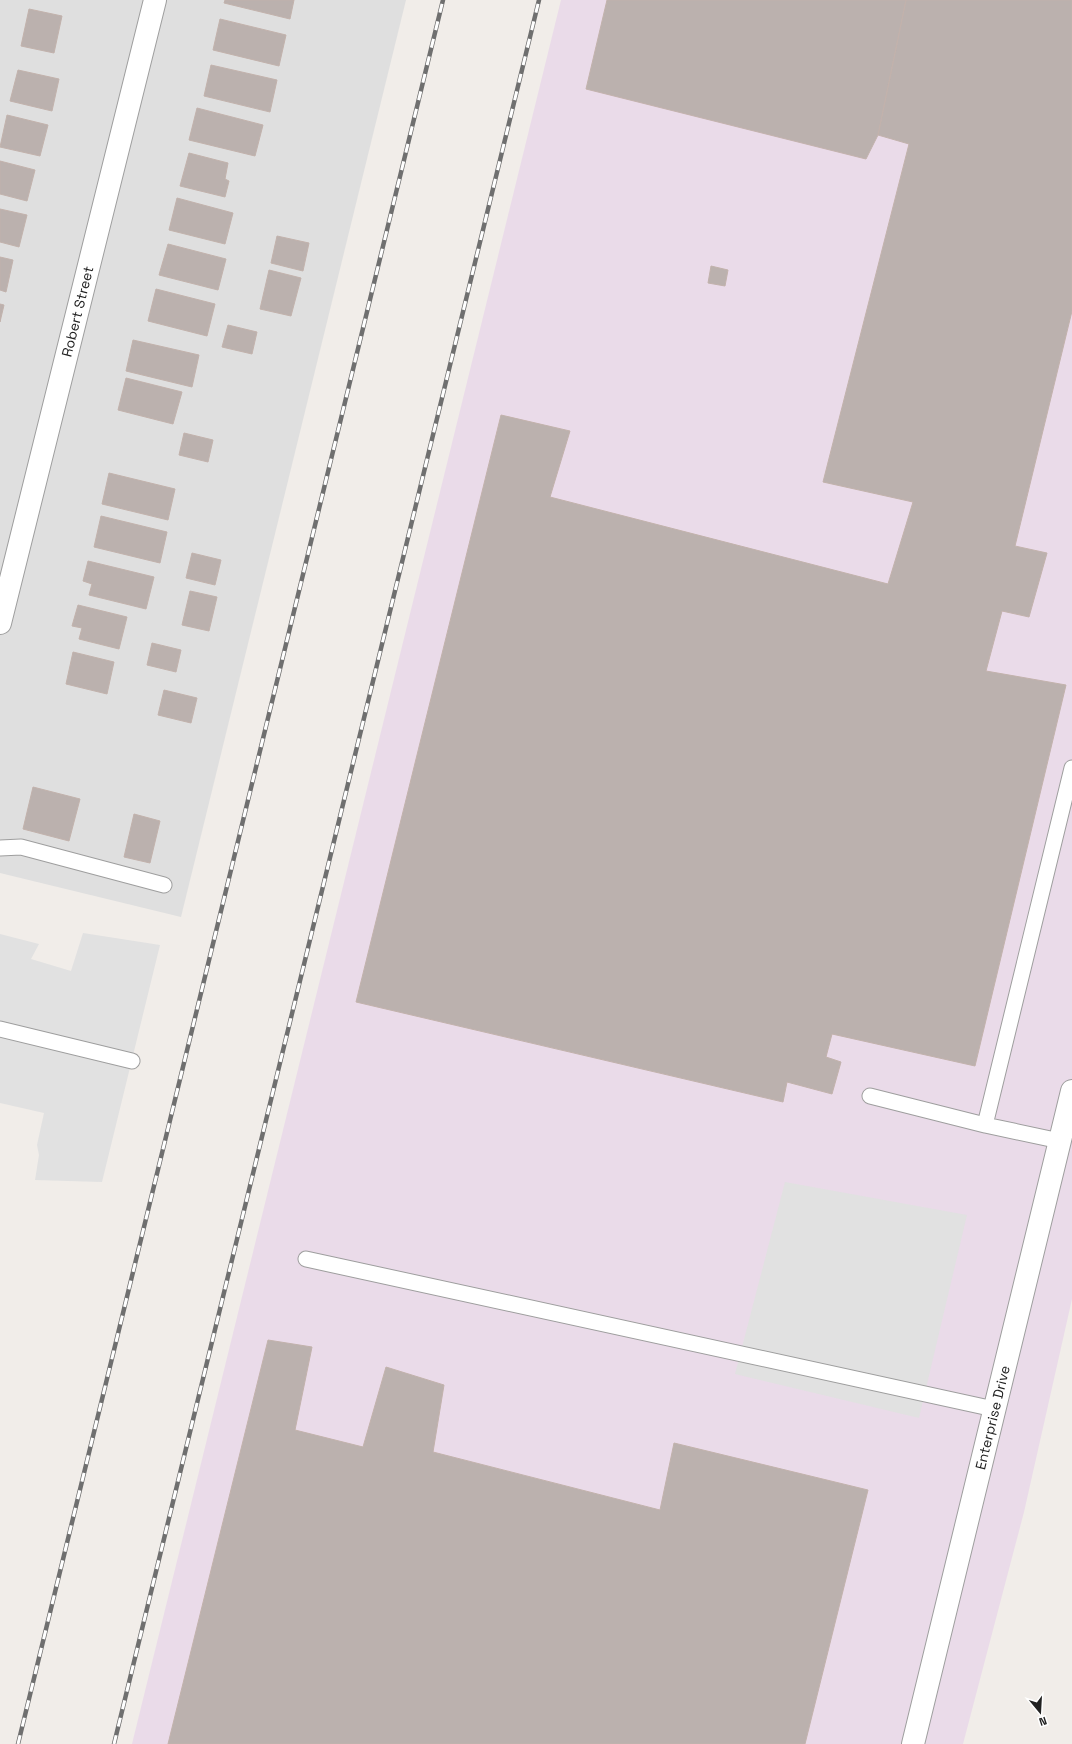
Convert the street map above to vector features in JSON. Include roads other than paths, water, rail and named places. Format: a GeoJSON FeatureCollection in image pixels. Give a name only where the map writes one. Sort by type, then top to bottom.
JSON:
{"type":"FeatureCollection","features":[{"type":"Feature","properties":{"kind":"street","name":"Robert Street"},"geometry":{"type":"LineString","coordinates":[[0,623],[155,0]]}},
{"type":"Feature","properties":{"kind":"street","name":"Enterprise Drive"},"geometry":{"type":"LineString","coordinates":[[913,1744],[1072,1091]]}},
{"type":"Feature","properties":{"kind":"lane"},"geometry":{"type":"LineString","coordinates":[[985,1125],[1072,768]]}},
{"type":"Feature","properties":{"kind":"lane"},"geometry":{"type":"LineString","coordinates":[[0,848],[21,847],[164,885]]}},
{"type":"Feature","properties":{"kind":"lane"},"geometry":{"type":"LineString","coordinates":[[0,1029],[132,1062]]}},
{"type":"Feature","properties":{"kind":"lane"},"geometry":{"type":"LineString","coordinates":[[870,1096],[985,1125],[1060,1141]]}},
{"type":"Feature","properties":{"kind":"lane"},"geometry":{"type":"LineString","coordinates":[[306,1259],[994,1409]]}},
{"type":"Feature","properties":{"kind":"railway"},"geometry":{"type":"LineString","coordinates":[[18,1744],[443,0]]}},
{"type":"Feature","properties":{"kind":"railway"},"geometry":{"type":"LineString","coordinates":[[114,1744],[539,0]]}}]}
